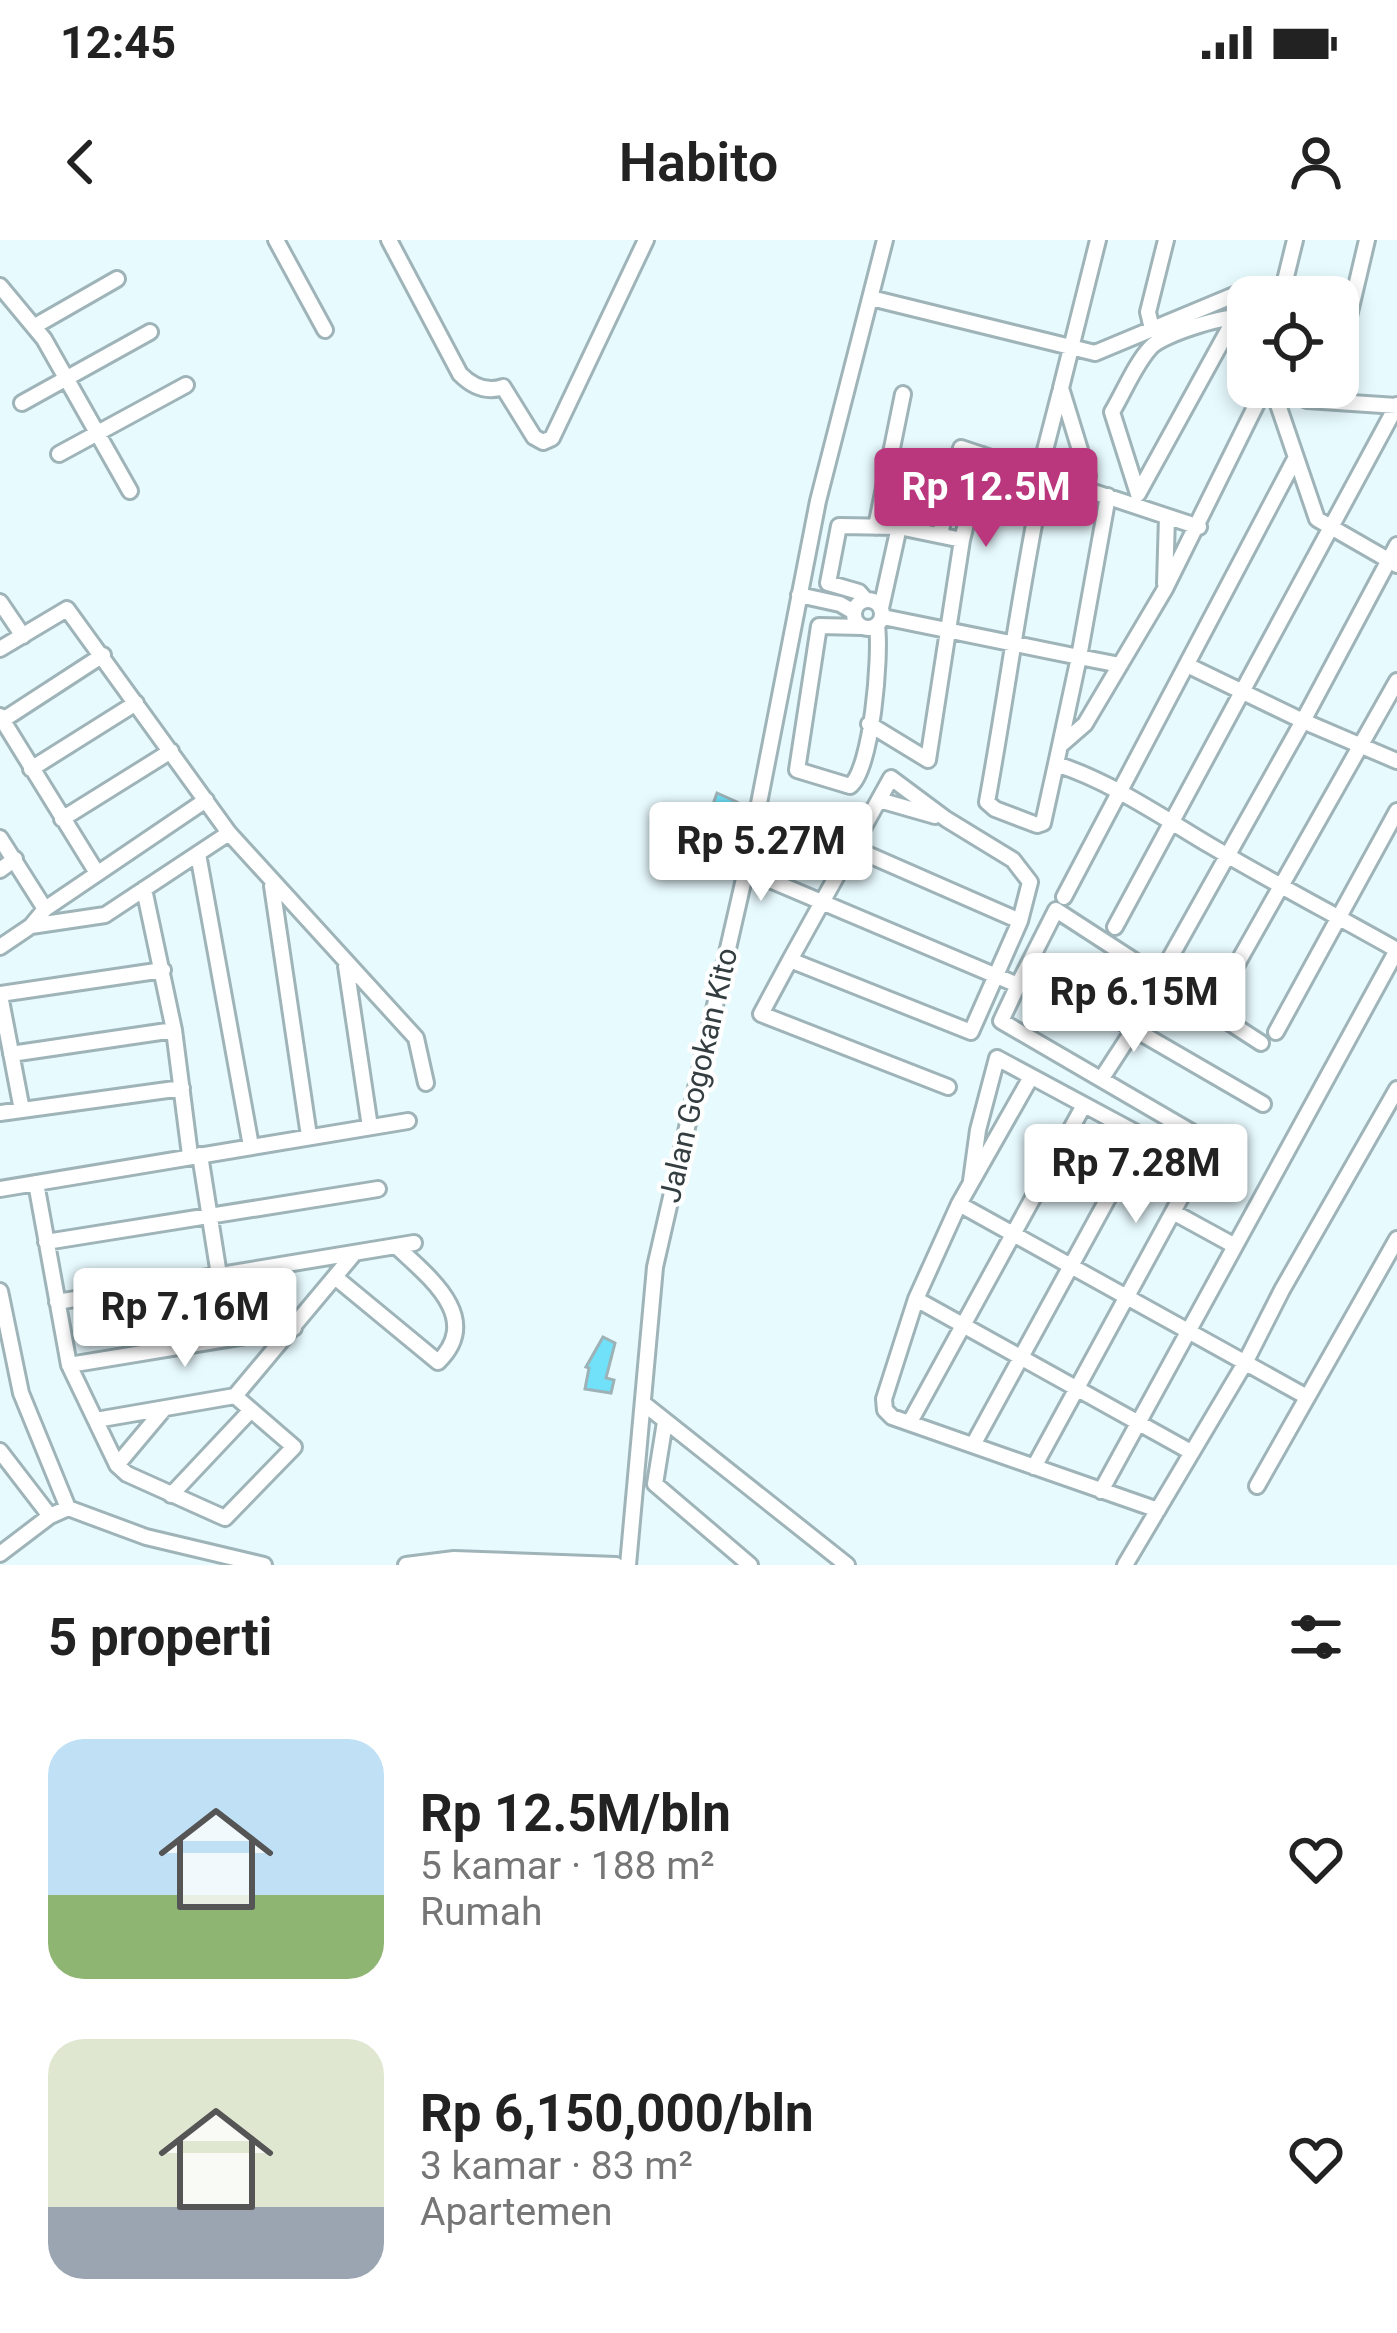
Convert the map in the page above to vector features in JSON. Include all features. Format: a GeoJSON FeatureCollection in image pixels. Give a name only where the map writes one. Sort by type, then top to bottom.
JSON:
{"type":"FeatureCollection","features":[{"type":"Feature","properties":{"kind":"street"},"geometry":{"type":"LineString","coordinates":[[276,240],[325,330]]}},
{"type":"Feature","properties":{"kind":"street"},"geometry":{"type":"LineString","coordinates":[[389,240],[460,374],[482,389],[503,387],[534,437],[543,442],[552,438],[646,240]]}},
{"type":"Feature","properties":{"kind":"street","name":"Jalan Gogokan Kito"},"geometry":{"type":"LineString","coordinates":[[628,1565],[655,1267],[746,870],[818,501],[885,240]]}},
{"type":"Feature","properties":{"kind":"street"},"geometry":{"type":"LineString","coordinates":[[1061,388],[1088,476],[1042,462],[1098,240]]}},
{"type":"Feature","properties":{"kind":"street"},"geometry":{"type":"LineString","coordinates":[[1152,329],[1148,312],[1166,240]]}},
{"type":"Feature","properties":{"kind":"street"},"geometry":{"type":"LineString","coordinates":[[1286,276],[1295,240]]}},
{"type":"Feature","properties":{"kind":"street"},"geometry":{"type":"LineString","coordinates":[[1359,276],[1367,240]]}},
{"type":"Feature","properties":{"kind":"street"},"geometry":{"type":"LineString","coordinates":[[35,326],[117,279]]}},
{"type":"Feature","properties":{"kind":"street"},"geometry":{"type":"LineString","coordinates":[[0,286],[35,326],[130,491]]}},
{"type":"Feature","properties":{"kind":"street"},"geometry":{"type":"LineString","coordinates":[[871,298],[1095,353],[1227,298]]}},
{"type":"Feature","properties":{"kind":"street"},"geometry":{"type":"LineString","coordinates":[[1138,499],[1112,412],[1153,344],[1227,321]]}},
{"type":"Feature","properties":{"kind":"street"},"geometry":{"type":"LineString","coordinates":[[22,404],[149,332]]}},
{"type":"Feature","properties":{"kind":"street"},"geometry":{"type":"LineString","coordinates":[[1138,499],[1227,342]]}},
{"type":"Feature","properties":{"kind":"street"},"geometry":{"type":"LineString","coordinates":[[59,454],[186,385]]}},
{"type":"Feature","properties":{"kind":"street"},"geometry":{"type":"LineString","coordinates":[[876,527],[903,394]]}},
{"type":"Feature","properties":{"kind":"street"},"geometry":{"type":"LineString","coordinates":[[1115,927],[1397,406],[1359,405]]}},
{"type":"Feature","properties":{"kind":"street"},"geometry":{"type":"LineString","coordinates":[[1062,744],[1085,724],[1165,589],[1258,408]]}},
{"type":"Feature","properties":{"kind":"street"},"geometry":{"type":"LineString","coordinates":[[1277,408],[1317,519],[1393,562]]}},
{"type":"Feature","properties":{"kind":"street"},"geometry":{"type":"LineString","coordinates":[[940,534],[961,448],[1108,496],[1138,499],[1167,517],[1199,527]]}},
{"type":"Feature","properties":{"kind":"street"},"geometry":{"type":"LineString","coordinates":[[869,724],[928,760],[962,540],[983,455]]}},
{"type":"Feature","properties":{"kind":"street"},"geometry":{"type":"LineString","coordinates":[[1064,897],[1295,459]]}},
{"type":"Feature","properties":{"kind":"street"},"geometry":{"type":"LineString","coordinates":[[1044,474],[987,802],[1037,825],[1043,823],[1062,744],[1108,496]]}},
{"type":"Feature","properties":{"kind":"street"},"geometry":{"type":"LineString","coordinates":[[1165,589],[1167,517]]}},
{"type":"Feature","properties":{"kind":"street"},"geometry":{"type":"LineString","coordinates":[[876,620],[819,626],[797,770],[853,785],[860,773],[869,724],[880,646],[876,620],[866,600],[859,592],[828,584],[839,526],[899,527],[962,540]]}},
{"type":"Feature","properties":{"kind":"street"},"geometry":{"type":"LineString","coordinates":[[876,620],[899,527]]}},
{"type":"Feature","properties":{"kind":"street"},"geometry":{"type":"LineString","coordinates":[[1170,958],[1393,562],[1397,544]]}},
{"type":"Feature","properties":{"kind":"street"},"geometry":{"type":"LineString","coordinates":[[799,596],[840,604],[876,620],[948,629],[1120,665]]}},
{"type":"Feature","properties":{"kind":"street"},"geometry":{"type":"LineString","coordinates":[[854,612],[866,600]]}},
{"type":"Feature","properties":{"kind":"street"},"geometry":{"type":"LineString","coordinates":[[0,602],[23,636]]}},
{"type":"Feature","properties":{"kind":"street"},"geometry":{"type":"LineString","coordinates":[[0,650],[67,609],[229,833],[416,1038],[426,1083]]}},
{"type":"Feature","properties":{"kind":"street"},"geometry":{"type":"LineString","coordinates":[[97,873],[1,718],[103,655]]}},
{"type":"Feature","properties":{"kind":"street"},"geometry":{"type":"LineString","coordinates":[[1186,665],[1397,760]]}},
{"type":"Feature","properties":{"kind":"street"},"geometry":{"type":"LineString","coordinates":[[1224,987],[1397,681]]}},
{"type":"Feature","properties":{"kind":"street"},"geometry":{"type":"LineString","coordinates":[[31,770],[136,704]]}},
{"type":"Feature","properties":{"kind":"street"},"geometry":{"type":"LineString","coordinates":[[62,819],[171,752]]}},
{"type":"Feature","properties":{"kind":"street"},"geometry":{"type":"LineString","coordinates":[[1056,764],[1171,822],[1397,950],[1100,1491]]}},
{"type":"Feature","properties":{"kind":"street"},"geometry":{"type":"LineString","coordinates":[[790,960],[971,1032],[1020,921],[1030,882],[1013,860],[891,778],[790,960],[761,1014],[948,1087]]}},
{"type":"Feature","properties":{"kind":"street"},"geometry":{"type":"LineString","coordinates":[[0,947],[31,926],[45,909],[206,800]]}},
{"type":"Feature","properties":{"kind":"street"},"geometry":{"type":"LineString","coordinates":[[879,800],[946,819]]}},
{"type":"Feature","properties":{"kind":"street"},"geometry":{"type":"LineString","coordinates":[[1276,1032],[1397,811]]}},
{"type":"Feature","properties":{"kind":"street"},"geometry":{"type":"LineString","coordinates":[[31,926],[105,915],[229,833]]}},
{"type":"Feature","properties":{"kind":"street"},"geometry":{"type":"LineString","coordinates":[[0,838],[45,909]]}},
{"type":"Feature","properties":{"kind":"street"},"geometry":{"type":"LineString","coordinates":[[853,848],[1020,921]]}},
{"type":"Feature","properties":{"kind":"street"},"geometry":{"type":"LineString","coordinates":[[198,854],[251,1146]]}},
{"type":"Feature","properties":{"kind":"street"},"geometry":{"type":"LineString","coordinates":[[0,870],[15,859]]}},
{"type":"Feature","properties":{"kind":"street"},"geometry":{"type":"LineString","coordinates":[[746,870],[1018,985]]}},
{"type":"Feature","properties":{"kind":"street"},"geometry":{"type":"LineString","coordinates":[[272,884],[309,1136]]}},
{"type":"Feature","properties":{"kind":"street"},"geometry":{"type":"LineString","coordinates":[[144,890],[210,1216],[229,1338]]}},
{"type":"Feature","properties":{"kind":"street"},"geometry":{"type":"LineString","coordinates":[[1231,1155],[1001,1021],[1056,910],[1261,1043]]}},
{"type":"Feature","properties":{"kind":"street"},"geometry":{"type":"LineString","coordinates":[[346,964],[370,1127]]}},
{"type":"Feature","properties":{"kind":"street"},"geometry":{"type":"LineString","coordinates":[[1027,968],[1263,1104]]}},
{"type":"Feature","properties":{"kind":"street"},"geometry":{"type":"LineString","coordinates":[[22,1110],[0,994],[163,970]]}},
{"type":"Feature","properties":{"kind":"street"},"geometry":{"type":"LineString","coordinates":[[1102,1078],[1165,980]]}},
{"type":"Feature","properties":{"kind":"street"},"geometry":{"type":"LineString","coordinates":[[11,1054],[174,1030]]}},
{"type":"Feature","properties":{"kind":"street"},"geometry":{"type":"LineString","coordinates":[[971,1180],[997,1058],[1198,1166],[1034,1467]]}},
{"type":"Feature","properties":{"kind":"street"},"geometry":{"type":"LineString","coordinates":[[1031,1077],[971,1180],[916,1299],[884,1399],[885,1410],[1158,1510]]}},
{"type":"Feature","properties":{"kind":"street"},"geometry":{"type":"LineString","coordinates":[[0,1113],[182,1088]]}},
{"type":"Feature","properties":{"kind":"street"},"geometry":{"type":"LineString","coordinates":[[1125,1565],[1395,1096]]}},
{"type":"Feature","properties":{"kind":"street"},"geometry":{"type":"LineString","coordinates":[[910,1422],[1084,1106]]}},
{"type":"Feature","properties":{"kind":"street"},"geometry":{"type":"LineString","coordinates":[[0,1189],[408,1121]]}},
{"type":"Feature","properties":{"kind":"street"},"geometry":{"type":"LineString","coordinates":[[973,1445],[1142,1136]]}},
{"type":"Feature","properties":{"kind":"street"},"geometry":{"type":"LineString","coordinates":[[36,1183],[69,1365],[117,1465],[127,1474],[225,1518],[291,1453],[292,1442],[235,1396]]}},
{"type":"Feature","properties":{"kind":"street"},"geometry":{"type":"LineString","coordinates":[[46,1242],[378,1189]]}},
{"type":"Feature","properties":{"kind":"street"},"geometry":{"type":"LineString","coordinates":[[959,1204],[1307,1397]]}},
{"type":"Feature","properties":{"kind":"street"},"geometry":{"type":"LineString","coordinates":[[1174,1212],[1235,1246]]}},
{"type":"Feature","properties":{"kind":"street"},"geometry":{"type":"LineString","coordinates":[[1257,1486],[1397,1239]]}},
{"type":"Feature","properties":{"kind":"street"},"geometry":{"type":"LineString","coordinates":[[57,1302],[414,1244]]}},
{"type":"Feature","properties":{"kind":"street"},"geometry":{"type":"LineString","coordinates":[[335,1277],[438,1361],[453,1342],[457,1326],[451,1306],[442,1290],[397,1246]]}},
{"type":"Feature","properties":{"kind":"street"},"geometry":{"type":"LineString","coordinates":[[96,1420],[235,1396],[353,1255]]}},
{"type":"Feature","properties":{"kind":"street"},"geometry":{"type":"LineString","coordinates":[[0,1291],[13,1362],[37,1437],[68,1508]]}},
{"type":"Feature","properties":{"kind":"street"},"geometry":{"type":"LineString","coordinates":[[916,1299],[1191,1452]]}},
{"type":"Feature","properties":{"kind":"street"},"geometry":{"type":"LineString","coordinates":[[69,1365],[294,1328]]}},
{"type":"Feature","properties":{"kind":"street"},"geometry":{"type":"LineString","coordinates":[[0,1346],[13,1362]]}},
{"type":"Feature","properties":{"kind":"street"},"geometry":{"type":"LineString","coordinates":[[643,1402],[847,1565]]}},
{"type":"Feature","properties":{"kind":"street"},"geometry":{"type":"LineString","coordinates":[[117,1465],[165,1408]]}},
{"type":"Feature","properties":{"kind":"street"},"geometry":{"type":"LineString","coordinates":[[171,1495],[251,1410]]}},
{"type":"Feature","properties":{"kind":"street"},"geometry":{"type":"LineString","coordinates":[[665,1421],[655,1484],[750,1565]]}},
{"type":"Feature","properties":{"kind":"street"},"geometry":{"type":"LineString","coordinates":[[0,1451],[50,1516]]}},
{"type":"Feature","properties":{"kind":"street"},"geometry":{"type":"LineString","coordinates":[[1,1552],[68,1508],[196,1557],[258,1564]]}},
{"type":"Feature","properties":{"kind":"street"},"geometry":{"type":"LineString","coordinates":[[406,1565],[454,1559],[616,1565]]}},
{"type":"Feature","properties":{"kind":"building"},"geometry":{"type":"Polygon","coordinates":[[[717,793],[737,802],[723,841],[703,832],[717,793]]]}},
{"type":"Feature","properties":{"kind":"building"},"geometry":{"type":"Polygon","coordinates":[[[603,1337],[615,1343],[606,1378],[614,1380],[611,1393],[585,1389],[586,1367],[603,1337]]]}}]}
